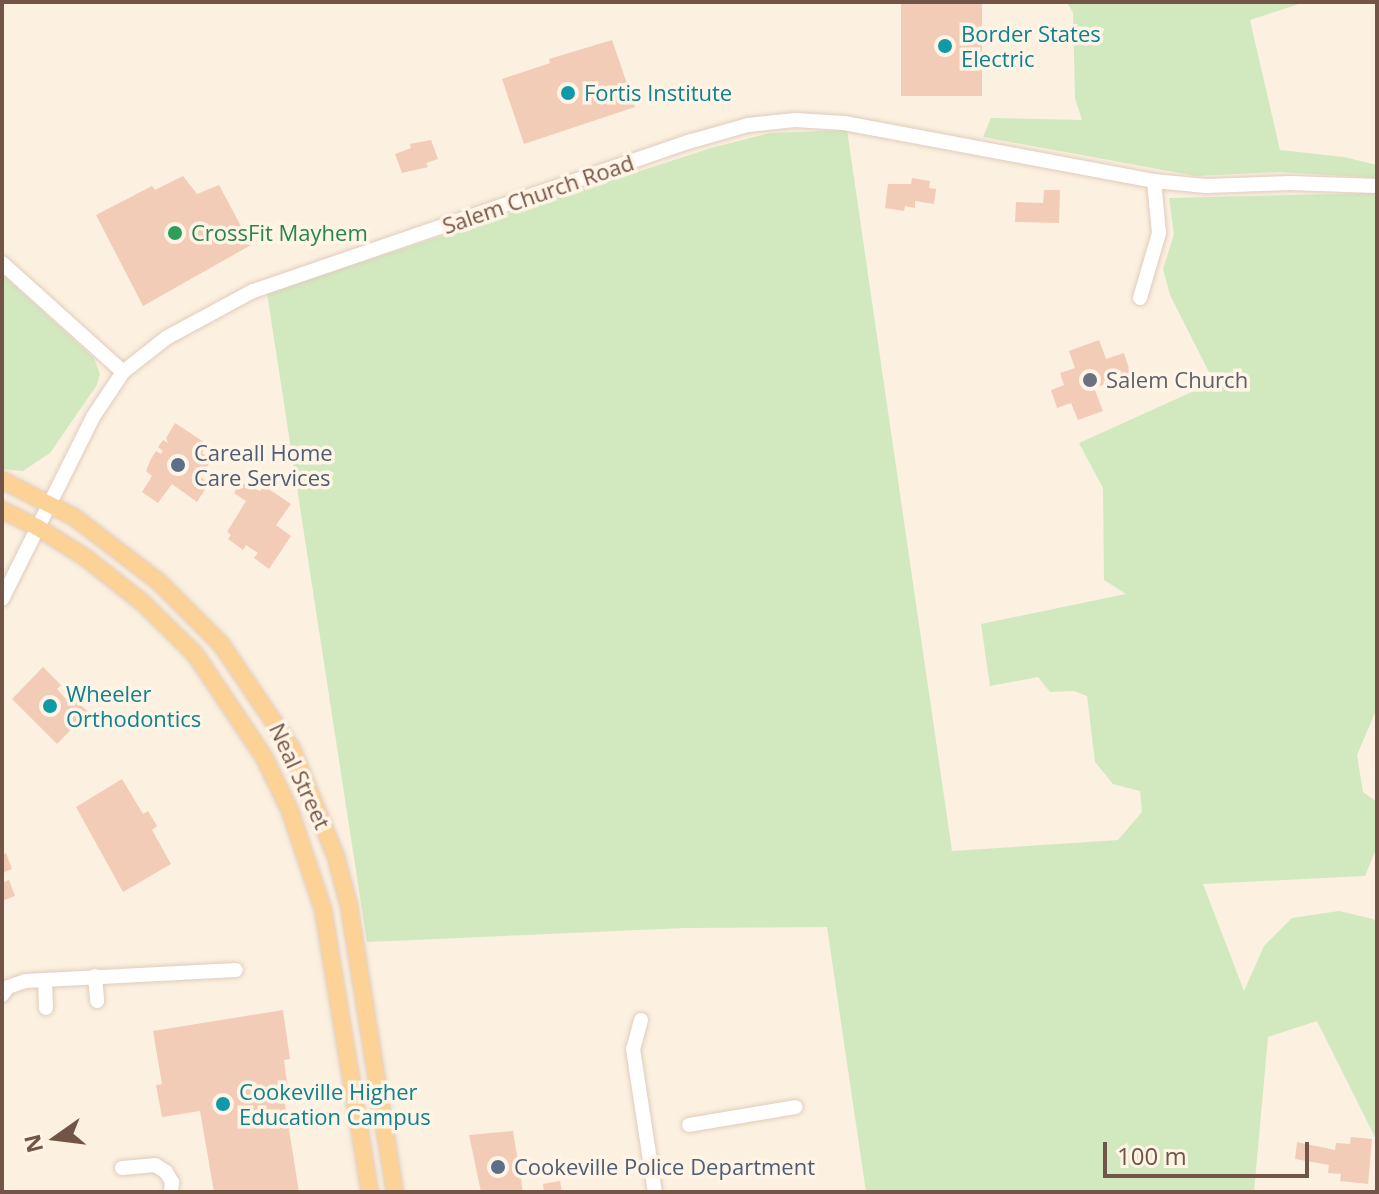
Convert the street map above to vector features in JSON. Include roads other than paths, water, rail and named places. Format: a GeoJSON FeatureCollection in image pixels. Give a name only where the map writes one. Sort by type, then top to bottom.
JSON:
{"type":"FeatureCollection","features":[{"type":"Feature","properties":{"kind":"main road","name":"Neal Street"},"geometry":{"type":"LineString","coordinates":[[2,480],[74,517],[159,582],[221,644],[263,701],[292,749],[336,857],[358,946],[395,1192]]}},
{"type":"Feature","properties":{"kind":"main road","name":"Neal Street"},"geometry":{"type":"LineString","coordinates":[[2,510],[37,527],[142,602],[195,654],[238,714],[290,811],[323,909],[370,1192]]}},
{"type":"Feature","properties":{"kind":"main road"},"geometry":{"type":"LineString","coordinates":[[238,714],[263,701]]}},
{"type":"Feature","properties":{"kind":"street","name":"Salem Church Road"},"geometry":{"type":"LineString","coordinates":[[2,599],[93,417],[123,372],[166,338],[253,291],[748,125],[795,120],[844,123],[1154,181],[1206,186],[1290,183],[1377,186]]}},
{"type":"Feature","properties":{"kind":"street"},"geometry":{"type":"LineString","coordinates":[[1140,298],[1159,233],[1154,181]]}},
{"type":"Feature","properties":{"kind":"street"},"geometry":{"type":"LineString","coordinates":[[2,263],[123,372]]}},
{"type":"Feature","properties":{"kind":"street"},"geometry":{"type":"LineString","coordinates":[[2,995],[8,987],[25,981],[236,970]]}},
{"type":"Feature","properties":{"kind":"street"},"geometry":{"type":"LineString","coordinates":[[95,976],[97,1001]]}},
{"type":"Feature","properties":{"kind":"street"},"geometry":{"type":"LineString","coordinates":[[45,980],[46,1008]]}},
{"type":"Feature","properties":{"kind":"street"},"geometry":{"type":"LineString","coordinates":[[641,1020],[633,1049],[655,1192]]}},
{"type":"Feature","properties":{"kind":"street"},"geometry":{"type":"LineString","coordinates":[[689,1125],[795,1107]]}},
{"type":"Feature","properties":{"kind":"street"},"geometry":{"type":"LineString","coordinates":[[122,1168],[155,1165],[166,1172],[172,1182],[171,1192]]}},
{"type":"Feature","properties":{"kind":"place","name":"Border States Electric"},"geometry":{"type":"Point","coordinates":[945,46]}},
{"type":"Feature","properties":{"kind":"place","name":"Fortis Institute"},"geometry":{"type":"Point","coordinates":[568,93]}},
{"type":"Feature","properties":{"kind":"place","name":"CrossFit Mayhem"},"geometry":{"type":"Point","coordinates":[175,233]}},
{"type":"Feature","properties":{"kind":"place","name":"Salem Church"},"geometry":{"type":"Point","coordinates":[1090,380]}},
{"type":"Feature","properties":{"kind":"place","name":"Careall Home Care Services"},"geometry":{"type":"Point","coordinates":[178,465]}},
{"type":"Feature","properties":{"kind":"place","name":"Wheeler Orthodontics"},"geometry":{"type":"Point","coordinates":[50,706]}},
{"type":"Feature","properties":{"kind":"place","name":"Cookeville Higher Education Campus"},"geometry":{"type":"Point","coordinates":[223,1104]}},
{"type":"Feature","properties":{"kind":"place","name":"Cookeville Police Department"},"geometry":{"type":"Point","coordinates":[498,1167]}}]}
